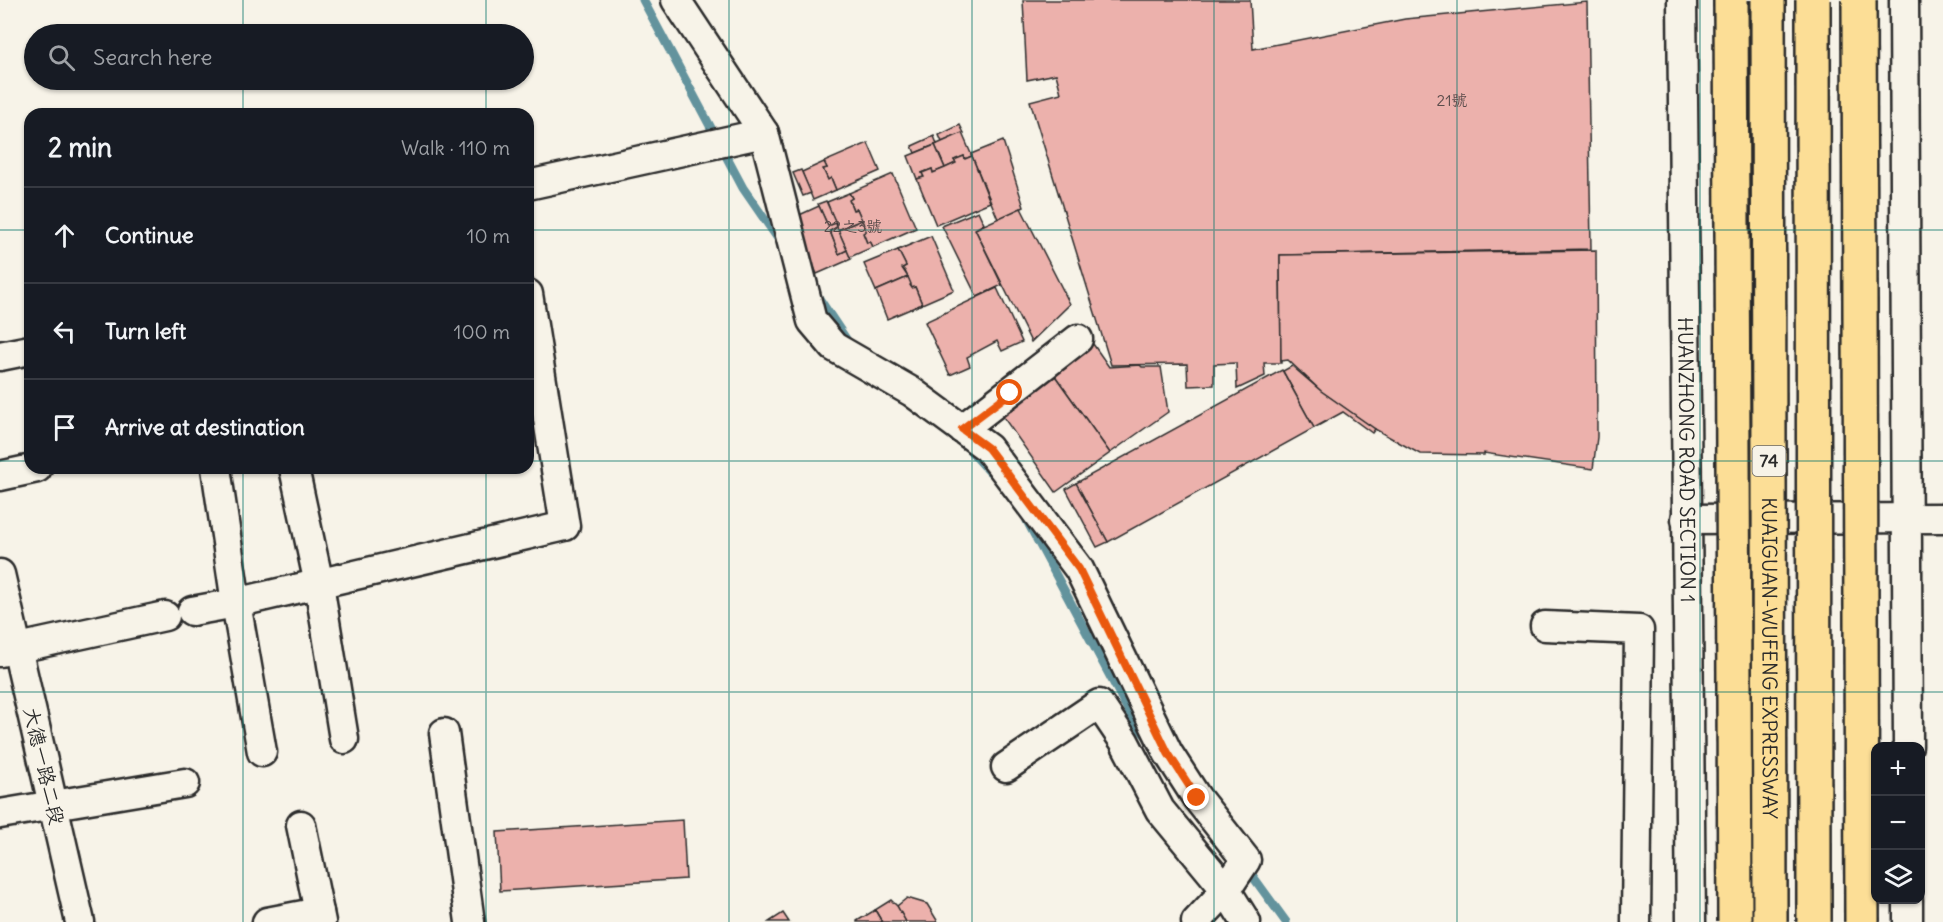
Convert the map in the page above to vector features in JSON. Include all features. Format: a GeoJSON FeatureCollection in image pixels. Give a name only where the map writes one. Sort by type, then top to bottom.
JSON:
{"type":"FeatureCollection","features":[{"type":"Feature","properties":{"kind":"highway"},"geometry":{"type":"LineString","coordinates":[[1731,0],[1735,922]]}},
{"type":"Feature","properties":{"kind":"highway","name":"KUAIGUAN-WUFENG EXPRESSWAY"},"geometry":{"type":"LineString","coordinates":[[1768,0],[1770,922]]}},
{"type":"Feature","properties":{"kind":"highway","name":"74"},"geometry":{"type":"LineString","coordinates":[[1813,0],[1814,922]]}},
{"type":"Feature","properties":{"kind":"highway"},"geometry":{"type":"LineString","coordinates":[[1858,0],[1862,922]]}},
{"type":"Feature","properties":{"kind":"street"},"geometry":{"type":"LineString","coordinates":[[676,0],[764,133],[812,321],[834,347],[912,392],[988,448],[1079,569],[1168,753],[1197,798],[1246,860],[1226,890],[1196,922]]}},
{"type":"Feature","properties":{"kind":"street","name":"HUANZHONG ROAD SECTION 1"},"geometry":{"type":"LineString","coordinates":[[1682,0],[1691,922]]}},
{"type":"Feature","properties":{"kind":"street"},"geometry":{"type":"LineString","coordinates":[[1904,0],[1908,742]]}},
{"type":"Feature","properties":{"kind":"street"},"geometry":{"type":"LineString","coordinates":[[534,184],[764,133]]}},
{"type":"Feature","properties":{"kind":"street"},"geometry":{"type":"LineString","coordinates":[[8,651],[236,603],[564,526],[534,333]]}},
{"type":"Feature","properties":{"kind":"street"},"geometry":{"type":"LineString","coordinates":[[962,429],[1078,339]]}},
{"type":"Feature","properties":{"kind":"street"},"geometry":{"type":"LineString","coordinates":[[0,356],[24,351]]}},
{"type":"Feature","properties":{"kind":"street"},"geometry":{"type":"LineString","coordinates":[[0,476],[24,471]]}},
{"type":"Feature","properties":{"kind":"street"},"geometry":{"type":"LineString","coordinates":[[217,474],[262,752]]}},
{"type":"Feature","properties":{"kind":"street"},"geometry":{"type":"LineString","coordinates":[[295,474],[319,584],[344,739]]}},
{"type":"Feature","properties":{"kind":"street"},"geometry":{"type":"LineString","coordinates":[[1686,519],[1943,518]]}},
{"type":"Feature","properties":{"kind":"street","name":"大德一路二段"},"geometry":{"type":"LineString","coordinates":[[0,574],[8,651],[53,805],[80,922]]}},
{"type":"Feature","properties":{"kind":"street"},"geometry":{"type":"LineString","coordinates":[[1545,626],[1639,630],[1636,922]]}},
{"type":"Feature","properties":{"kind":"street"},"geometry":{"type":"LineString","coordinates":[[1006,767],[1099,704],[1124,741],[1160,810],[1226,890],[1246,922]]}},
{"type":"Feature","properties":{"kind":"street"},"geometry":{"type":"LineString","coordinates":[[444,734],[470,922]]}},
{"type":"Feature","properties":{"kind":"street"},"geometry":{"type":"LineString","coordinates":[[0,814],[185,783]]}},
{"type":"Feature","properties":{"kind":"street"},"geometry":{"type":"LineString","coordinates":[[267,922],[320,917],[301,825]]}},
{"type":"Feature","properties":{"kind":"street"},"geometry":{"type":"LineString","coordinates":[[1908,904],[1908,922]]}},
{"type":"Feature","properties":{"kind":"building"},"geometry":{"type":"Polygon","coordinates":[[[1023,0],[1250,0],[1253,49],[1405,19],[1587,2],[1591,249],[1280,255],[1281,363],[1264,363],[1265,376],[1237,389],[1236,363],[1214,364],[1214,385],[1188,386],[1187,364],[1111,365],[1030,101],[1061,93],[1056,74],[1027,80],[1023,0]]]}},
{"type":"Feature","properties":{"kind":"building"},"geometry":{"type":"Polygon","coordinates":[[[960,125],[964,133],[942,142],[939,135],[960,125]]]}},
{"type":"Feature","properties":{"kind":"building"},"geometry":{"type":"Polygon","coordinates":[[[962,133],[972,156],[954,160],[956,163],[945,168],[935,145],[962,133]]]}},
{"type":"Feature","properties":{"kind":"building"},"geometry":{"type":"Polygon","coordinates":[[[934,136],[937,144],[915,153],[912,146],[934,136]]]}},
{"type":"Feature","properties":{"kind":"building"},"geometry":{"type":"Polygon","coordinates":[[[1003,141],[1024,207],[998,219],[971,154],[1003,141]]]}},
{"type":"Feature","properties":{"kind":"building"},"geometry":{"type":"Polygon","coordinates":[[[868,143],[880,171],[836,190],[831,178],[828,180],[823,169],[827,168],[824,162],[868,143]]]}},
{"type":"Feature","properties":{"kind":"building"},"geometry":{"type":"Polygon","coordinates":[[[935,145],[945,168],[933,173],[932,169],[922,173],[924,177],[917,179],[908,156],[935,145]]]}},
{"type":"Feature","properties":{"kind":"building"},"geometry":{"type":"Polygon","coordinates":[[[964,156],[965,159],[972,156],[990,202],[936,225],[917,179],[924,177],[922,173],[932,169],[933,173],[956,163],[954,160],[964,156]]]}},
{"type":"Feature","properties":{"kind":"building"},"geometry":{"type":"Polygon","coordinates":[[[824,162],[827,168],[823,169],[828,180],[831,178],[836,190],[813,200],[802,172],[824,162]]]}},
{"type":"Feature","properties":{"kind":"building"},"geometry":{"type":"Polygon","coordinates":[[[801,170],[811,193],[803,196],[793,173],[801,170]]]}},
{"type":"Feature","properties":{"kind":"building"},"geometry":{"type":"Polygon","coordinates":[[[893,174],[916,228],[873,247],[870,241],[867,243],[863,233],[866,231],[857,209],[853,210],[849,193],[893,174]]]}},
{"type":"Feature","properties":{"kind":"building"},"geometry":{"type":"Polygon","coordinates":[[[849,193],[853,210],[857,209],[862,220],[838,230],[827,202],[849,193]]]}},
{"type":"Feature","properties":{"kind":"building"},"geometry":{"type":"Polygon","coordinates":[[[826,201],[836,223],[828,226],[818,204],[826,201]]]}},
{"type":"Feature","properties":{"kind":"building"},"geometry":{"type":"Polygon","coordinates":[[[819,206],[828,226],[836,223],[837,227],[830,231],[839,254],[847,250],[851,259],[817,274],[793,218],[819,206]]]}},
{"type":"Feature","properties":{"kind":"building"},"geometry":{"type":"Polygon","coordinates":[[[1021,208],[1070,304],[1031,342],[975,229],[1021,208]]]}},
{"type":"Feature","properties":{"kind":"building"},"geometry":{"type":"Polygon","coordinates":[[[978,211],[984,224],[975,229],[1002,285],[977,297],[942,226],[978,211]]]}},
{"type":"Feature","properties":{"kind":"building"},"geometry":{"type":"Polygon","coordinates":[[[862,220],[867,243],[870,241],[873,247],[850,257],[838,230],[862,220]]]}},
{"type":"Feature","properties":{"kind":"building"},"geometry":{"type":"Polygon","coordinates":[[[837,227],[847,250],[839,254],[830,231],[837,227]]]}},
{"type":"Feature","properties":{"kind":"building"},"geometry":{"type":"Polygon","coordinates":[[[931,236],[954,290],[922,304],[915,287],[912,288],[902,268],[906,266],[898,250],[931,236]]]}},
{"type":"Feature","properties":{"kind":"building"},"geometry":{"type":"Polygon","coordinates":[[[898,250],[906,266],[902,268],[908,277],[876,291],[864,264],[898,250]]]}},
{"type":"Feature","properties":{"kind":"building"},"geometry":{"type":"Polygon","coordinates":[[[1596,250],[1597,437],[1593,469],[1484,453],[1484,455],[1420,454],[1373,428],[1321,391],[1288,360],[1281,361],[1280,255],[1596,250]]]}},
{"type":"Feature","properties":{"kind":"building"},"geometry":{"type":"Polygon","coordinates":[[[908,277],[910,285],[912,288],[915,287],[922,304],[887,319],[876,291],[908,277]]]}},
{"type":"Feature","properties":{"kind":"building"},"geometry":{"type":"Polygon","coordinates":[[[997,288],[1022,342],[1002,351],[997,341],[967,357],[970,366],[950,375],[925,322],[997,288]]]}},
{"type":"Feature","properties":{"kind":"building"},"geometry":{"type":"Polygon","coordinates":[[[1093,344],[1109,367],[1140,365],[1142,367],[1161,367],[1168,412],[1110,453],[1053,373],[1093,344]]]}},
{"type":"Feature","properties":{"kind":"building"},"geometry":{"type":"Polygon","coordinates":[[[1292,366],[1321,391],[1375,429],[1372,433],[1343,412],[1314,428],[1283,371],[1292,366]]]}},
{"type":"Feature","properties":{"kind":"building"},"geometry":{"type":"Polygon","coordinates":[[[1282,370],[1314,428],[1108,542],[1076,483],[1282,370]]]}},
{"type":"Feature","properties":{"kind":"building"},"geometry":{"type":"Polygon","coordinates":[[[1053,373],[1110,453],[1056,492],[999,411],[1053,373]]]}},
{"type":"Feature","properties":{"kind":"building"},"geometry":{"type":"Polygon","coordinates":[[[1076,483],[1108,542],[1097,547],[1066,489],[1076,483]]]}},
{"type":"Feature","properties":{"kind":"building"},"geometry":{"type":"Polygon","coordinates":[[[683,820],[686,879],[500,891],[497,832],[683,820]]]}},
{"type":"Feature","properties":{"kind":"building"},"geometry":{"type":"Polygon","coordinates":[[[907,898],[927,904],[938,922],[906,922],[897,906],[907,898]]]}},
{"type":"Feature","properties":{"kind":"building"},"geometry":{"type":"Polygon","coordinates":[[[891,900],[906,922],[882,922],[875,910],[891,900]]]}},
{"type":"Feature","properties":{"kind":"building"},"geometry":{"type":"Polygon","coordinates":[[[875,910],[882,922],[857,922],[857,921],[875,910]]]}},
{"type":"Feature","properties":{"kind":"building"},"geometry":{"type":"Polygon","coordinates":[[[783,913],[789,922],[769,922],[783,913]]]}},
{"type":"Feature","properties":{"kind":"waterway"},"geometry":{"type":"LineString","coordinates":[[643,0],[743,188],[781,243]]}},
{"type":"Feature","properties":{"kind":"waterway"},"geometry":{"type":"LineString","coordinates":[[816,294],[850,345]]}},
{"type":"Feature","properties":{"kind":"waterway"},"geometry":{"type":"LineString","coordinates":[[969,449],[990,472]]}},
{"type":"Feature","properties":{"kind":"waterway"},"geometry":{"type":"LineString","coordinates":[[1027,521],[1134,721],[1147,737]]}},
{"type":"Feature","properties":{"kind":"waterway"},"geometry":{"type":"LineString","coordinates":[[1246,867],[1286,922]]}},
{"type":"Feature","properties":{"kind":"route"},"geometry":{"type":"LineString","coordinates":[[1010,393],[962,429],[988,448],[1079,569],[1168,753],[1197,798]]}}]}
